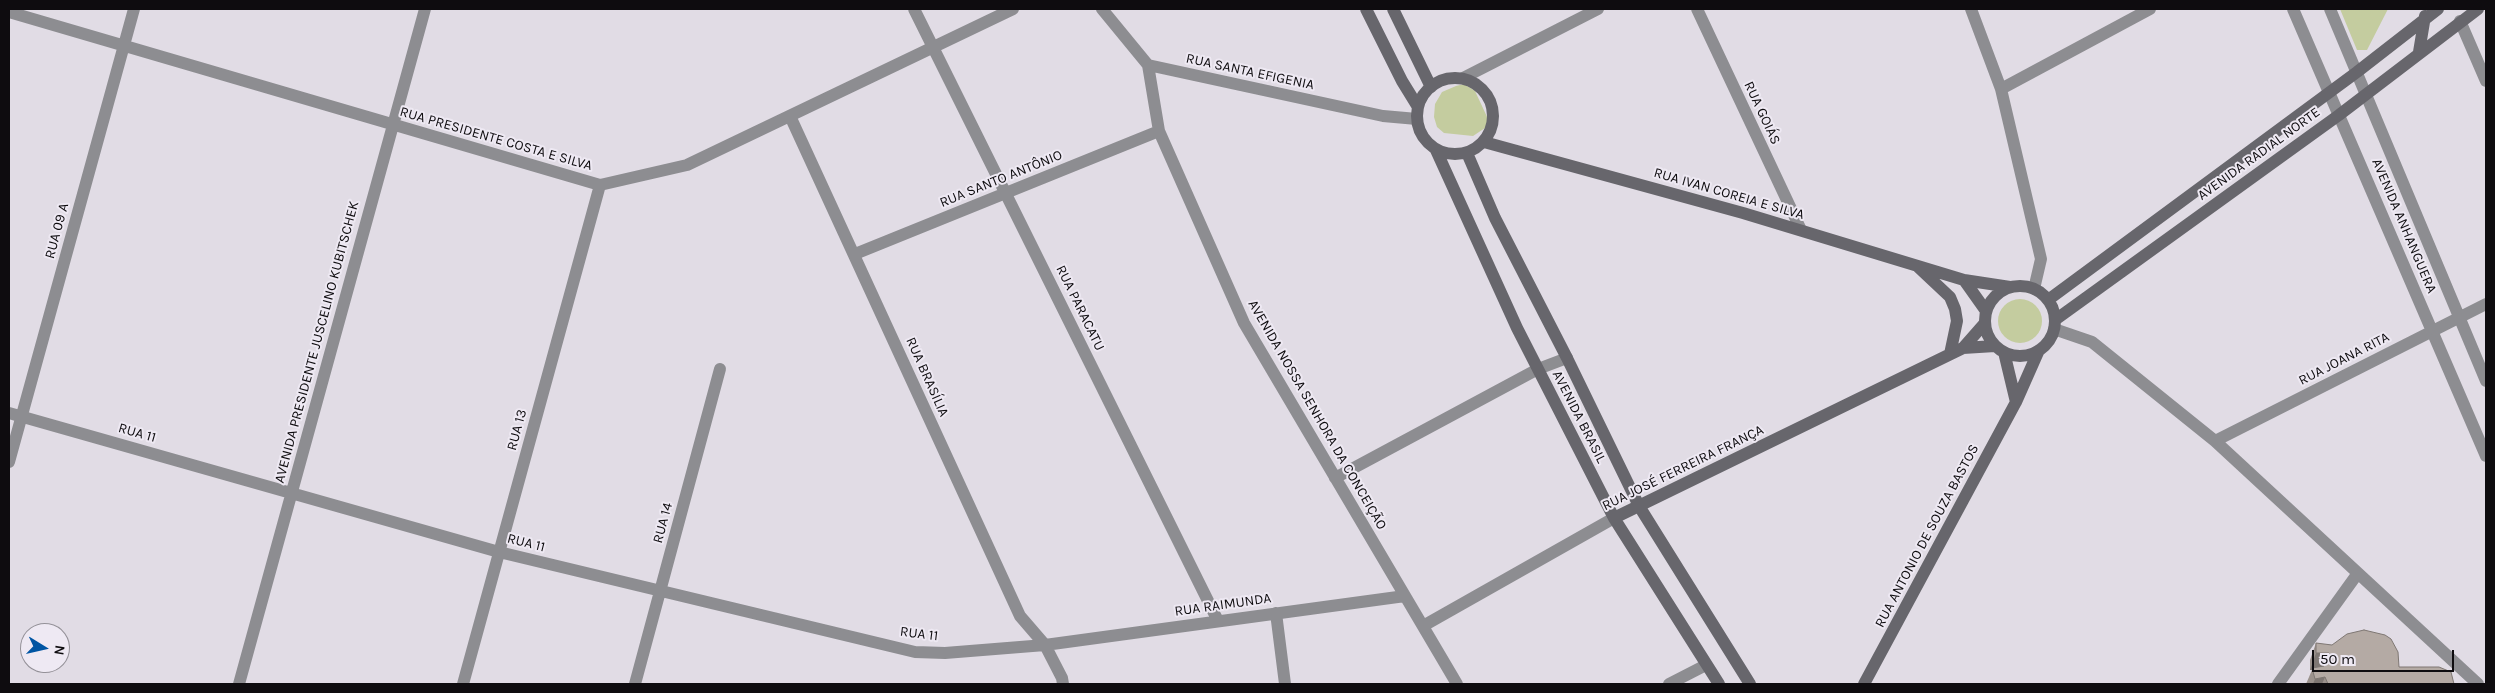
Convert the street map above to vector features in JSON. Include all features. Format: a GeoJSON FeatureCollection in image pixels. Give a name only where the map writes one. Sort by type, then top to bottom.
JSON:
{"type":"FeatureCollection","features":[{"type":"Feature","properties":{"kind":"street","name":"RUA 09 A"},"geometry":{"type":"LineString","coordinates":[[9,462],[134,9]]}},
{"type":"Feature","properties":{"kind":"street","name":"AVENIDA PRESIDENTE JUSCELINO KUBITSCHEK"},"geometry":{"type":"LineString","coordinates":[[239,684],[424,9]]}},
{"type":"Feature","properties":{"kind":"street","name":"RUA PARACATU"},"geometry":{"type":"LineString","coordinates":[[914,9],[1218,621]]}},
{"type":"Feature","properties":{"kind":"street","name":"RUA PRESIDENTE COSTA E SILVA"},"geometry":{"type":"LineString","coordinates":[[9,12],[124,44],[600,185],[687,166],[1013,9]]}},
{"type":"Feature","properties":{"kind":"street"},"geometry":{"type":"LineString","coordinates":[[1102,9],[1148,66]]}},
{"type":"Feature","properties":{"kind":"street"},"geometry":{"type":"LineString","coordinates":[[1366,9],[1418,113],[1420,131],[1426,142],[1436,150],[1451,155],[1467,153],[1484,142],[1491,130],[1494,117],[1492,104],[1486,92],[1475,83],[1463,78]]}},
{"type":"Feature","properties":{"kind":"street"},"geometry":{"type":"LineString","coordinates":[[1394,9],[1431,87]]}},
{"type":"Feature","properties":{"kind":"street"},"geometry":{"type":"LineString","coordinates":[[1418,113],[1423,96],[1431,87],[1446,79],[1463,78],[1598,9]]}},
{"type":"Feature","properties":{"kind":"street","name":"RUA GOIÁS"},"geometry":{"type":"LineString","coordinates":[[1697,9],[1800,230]]}},
{"type":"Feature","properties":{"kind":"street"},"geometry":{"type":"LineString","coordinates":[[1971,9],[2001,89],[2041,259],[2034,289]]}},
{"type":"Feature","properties":{"kind":"street"},"geometry":{"type":"LineString","coordinates":[[2001,89],[2150,9]]}},
{"type":"Feature","properties":{"kind":"street","name":"AVENIDA ANHANGUERA"},"geometry":{"type":"LineString","coordinates":[[2293,9],[2486,456]]}},
{"type":"Feature","properties":{"kind":"street","name":"AVENIDA ANHANGUERA"},"geometry":{"type":"LineString","coordinates":[[2330,9],[2486,381]]}},
{"type":"Feature","properties":{"kind":"street","name":"AVENIDA RADIAL NORTE"},"geometry":{"type":"LineString","coordinates":[[2048,300],[2357,72],[2425,14],[2438,9]]}},
{"type":"Feature","properties":{"kind":"street","name":"AVENIDA RADIAL NORTE"},"geometry":{"type":"LineString","coordinates":[[2054,324],[2339,115],[2419,52],[2460,15],[2478,9]]}},
{"type":"Feature","properties":{"kind":"street"},"geometry":{"type":"LineString","coordinates":[[2419,52],[2425,14]]}},
{"type":"Feature","properties":{"kind":"street"},"geometry":{"type":"LineString","coordinates":[[2460,15],[2486,81]]}},
{"type":"Feature","properties":{"kind":"street","name":"RUA SANTA EFIGENIA"},"geometry":{"type":"LineString","coordinates":[[1148,66],[1383,116],[1418,113]]}},
{"type":"Feature","properties":{"kind":"street","name":"AVENIDA NOSSA SENHORA DA CONCEIÇÃO"},"geometry":{"type":"LineString","coordinates":[[1148,66],[1159,131],[1244,323],[1457,684]]}},
{"type":"Feature","properties":{"kind":"street","name":"RUA BRASÍLIA"},"geometry":{"type":"LineString","coordinates":[[790,116],[1020,616],[1045,645],[1062,678],[1063,684]]}},
{"type":"Feature","properties":{"kind":"street","name":"RUA SANTO ANTÔNIO"},"geometry":{"type":"LineString","coordinates":[[855,254],[1159,131]]}},
{"type":"Feature","properties":{"kind":"street","name":"RUA IVAN COREIA E SILVA"},"geometry":{"type":"LineString","coordinates":[[1484,142],[1800,230],[1964,280],[2010,287]]}},
{"type":"Feature","properties":{"kind":"street","name":"AVENIDA BRASIL"},"geometry":{"type":"LineString","coordinates":[[1436,150],[1517,328],[1614,518],[1719,684]]}},
{"type":"Feature","properties":{"kind":"street","name":"AVENIDA BRASIL"},"geometry":{"type":"LineString","coordinates":[[1467,153],[1495,218],[1567,358],[1639,506],[1750,684]]}},
{"type":"Feature","properties":{"kind":"street","name":"RUA 13"},"geometry":{"type":"LineString","coordinates":[[463,684],[600,185]]}},
{"type":"Feature","properties":{"kind":"street"},"geometry":{"type":"LineString","coordinates":[[1916,264],[1950,297],[1955,308],[1957,321],[1950,354]]}},
{"type":"Feature","properties":{"kind":"street"},"geometry":{"type":"LineString","coordinates":[[1964,280],[1986,317],[1988,335],[2000,349],[2016,402]]}},
{"type":"Feature","properties":{"kind":"street"},"geometry":{"type":"LineString","coordinates":[[1986,317],[1992,300],[2000,292],[2010,287],[2022,286],[2034,289],[2048,300],[2054,324],[2049,341],[2039,350],[2028,355],[2016,356],[2000,349]]}},
{"type":"Feature","properties":{"kind":"street","name":"RUA JOANA RITA"},"geometry":{"type":"LineString","coordinates":[[2215,441],[2486,304]]}},
{"type":"Feature","properties":{"kind":"street","name":"RUA JOSÉ FERREIRA FRANÇA"},"geometry":{"type":"LineString","coordinates":[[1963,348],[1986,317]]}},
{"type":"Feature","properties":{"kind":"street"},"geometry":{"type":"LineString","coordinates":[[2054,324],[2092,342],[2215,441],[2478,684]]}},
{"type":"Feature","properties":{"kind":"street","name":"RUA JOSÉ FERREIRA FRANÇA"},"geometry":{"type":"LineString","coordinates":[[1423,626],[1614,518],[1950,354],[1963,348],[2000,349]]}},
{"type":"Feature","properties":{"kind":"street","name":"RUA ANTONIO DE SOUZA BASTOS"},"geometry":{"type":"LineString","coordinates":[[1864,684],[2016,402],[2039,350]]}},
{"type":"Feature","properties":{"kind":"street"},"geometry":{"type":"LineString","coordinates":[[1335,478],[1538,369],[1567,358]]}},
{"type":"Feature","properties":{"kind":"street","name":"RUA 14"},"geometry":{"type":"LineString","coordinates":[[635,684],[720,368]]}},
{"type":"Feature","properties":{"kind":"street","name":"RUA 11"},"geometry":{"type":"LineString","coordinates":[[9,413],[499,552],[915,652],[945,653],[1045,645]]}},
{"type":"Feature","properties":{"kind":"street"},"geometry":{"type":"LineString","coordinates":[[2278,684],[2358,573]]}},
{"type":"Feature","properties":{"kind":"street","name":"RUA RAIMUNDA"},"geometry":{"type":"LineString","coordinates":[[1045,645],[1405,596]]}},
{"type":"Feature","properties":{"kind":"street"},"geometry":{"type":"LineString","coordinates":[[1276,613],[1285,684]]}},
{"type":"Feature","properties":{"kind":"street"},"geometry":{"type":"LineString","coordinates":[[1669,684],[1706,665]]}},
{"type":"Feature","properties":{"kind":"green space"},"geometry":{"type":"Polygon","coordinates":[[[2340,9],[2388,9],[2367,50],[2357,50],[2340,9]]]}},
{"type":"Feature","properties":{"kind":"green space"},"geometry":{"type":"Polygon","coordinates":[[[1464,84],[1475,91],[1489,121],[1488,126],[1473,136],[1444,133],[1437,127],[1434,117],[1435,104],[1442,92],[1464,84]]]}},
{"type":"Feature","properties":{"kind":"green space"},"geometry":{"type":"Polygon","coordinates":[[[2024,299],[2036,305],[2041,312],[2041,330],[2036,337],[2029,342],[2016,343],[2008,340],[2001,333],[1998,317],[2001,309],[2008,302],[2024,299]]]}},
{"type":"Feature","properties":{"kind":"building"},"geometry":{"type":"Polygon","coordinates":[[[2364,630],[2385,635],[2391,639],[2398,652],[2399,667],[2439,667],[2451,672],[2454,684],[2328,684],[2325,677],[2315,679],[2312,668],[2324,666],[2329,653],[2316,653],[2316,643],[2332,645],[2347,634],[2364,630]]]}}]}
